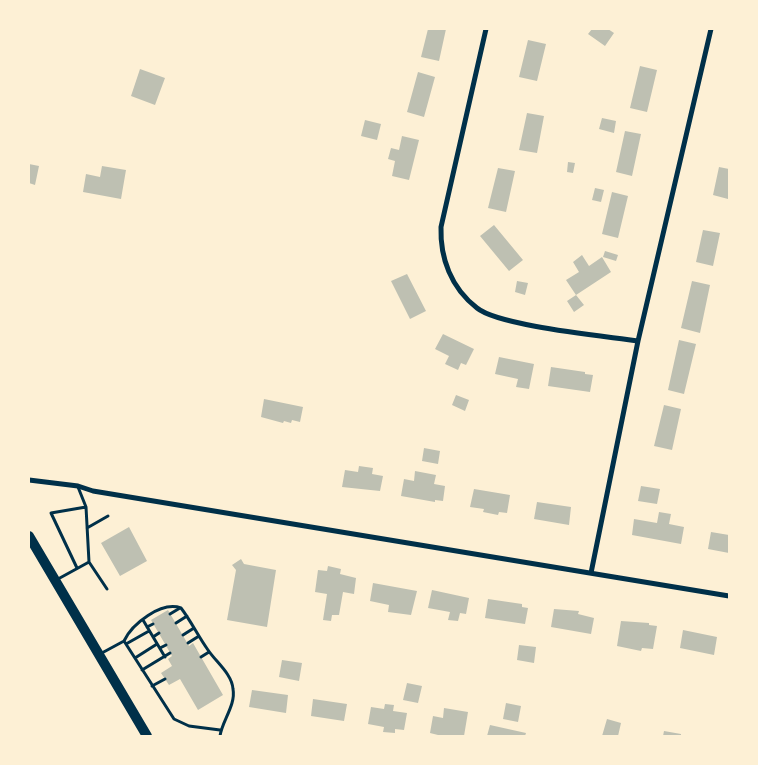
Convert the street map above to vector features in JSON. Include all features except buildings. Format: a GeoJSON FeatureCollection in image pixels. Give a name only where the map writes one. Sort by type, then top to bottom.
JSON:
{"type":"FeatureCollection","features":[{"type":"Feature","properties":{"kind":"main road"},"geometry":{"type":"LineString","coordinates":[[29,536],[147,736]]}},
{"type":"Feature","properties":{"kind":"street"},"geometry":{"type":"LineString","coordinates":[[486,29],[441,227],[442,256],[450,274],[466,298],[478,309],[493,315],[514,322],[638,341]]}},
{"type":"Feature","properties":{"kind":"street"},"geometry":{"type":"LineString","coordinates":[[592,573],[638,341],[711,29]]}},
{"type":"Feature","properties":{"kind":"street"},"geometry":{"type":"LineString","coordinates":[[29,480],[78,486],[93,491],[729,596]]}},
{"type":"Feature","properties":{"kind":"lane"},"geometry":{"type":"LineString","coordinates":[[78,486],[86,507],[89,562],[107,589]]}},
{"type":"Feature","properties":{"kind":"lane"},"geometry":{"type":"LineString","coordinates":[[77,568],[52,513],[86,507]]}},
{"type":"Feature","properties":{"kind":"lane"},"geometry":{"type":"LineString","coordinates":[[87,528],[108,516]]}},
{"type":"Feature","properties":{"kind":"lane"},"geometry":{"type":"LineString","coordinates":[[55,580],[89,562]]}},
{"type":"Feature","properties":{"kind":"lane"},"geometry":{"type":"LineString","coordinates":[[125,643],[129,630],[143,620],[168,605],[181,608],[209,652],[223,668],[233,688],[228,713],[220,730],[220,736]]}},
{"type":"Feature","properties":{"kind":"lane"},"geometry":{"type":"LineString","coordinates":[[170,614],[181,608]]}},
{"type":"Feature","properties":{"kind":"lane"},"geometry":{"type":"LineString","coordinates":[[176,623],[187,616]]}},
{"type":"Feature","properties":{"kind":"lane"},"geometry":{"type":"LineString","coordinates":[[143,620],[165,656]]}},
{"type":"Feature","properties":{"kind":"lane"},"geometry":{"type":"LineString","coordinates":[[99,655],[125,643],[153,624]]}},
{"type":"Feature","properties":{"kind":"lane"},"geometry":{"type":"LineString","coordinates":[[183,635],[194,628]]}},
{"type":"Feature","properties":{"kind":"lane"},"geometry":{"type":"LineString","coordinates":[[153,637],[159,633]]}},
{"type":"Feature","properties":{"kind":"lane"},"geometry":{"type":"LineString","coordinates":[[188,643],[199,636]]}},
{"type":"Feature","properties":{"kind":"lane"},"geometry":{"type":"LineString","coordinates":[[125,643],[168,711],[181,723],[220,730]]}},
{"type":"Feature","properties":{"kind":"lane"},"geometry":{"type":"LineString","coordinates":[[135,658],[157,644]]}},
{"type":"Feature","properties":{"kind":"lane"},"geometry":{"type":"LineString","coordinates":[[160,648],[166,645]]}},
{"type":"Feature","properties":{"kind":"lane"},"geometry":{"type":"LineString","coordinates":[[201,657],[209,652]]}},
{"type":"Feature","properties":{"kind":"lane"},"geometry":{"type":"LineString","coordinates":[[142,670],[170,653]]}},
{"type":"Feature","properties":{"kind":"lane"},"geometry":{"type":"LineString","coordinates":[[152,686],[165,678]]}}]}
